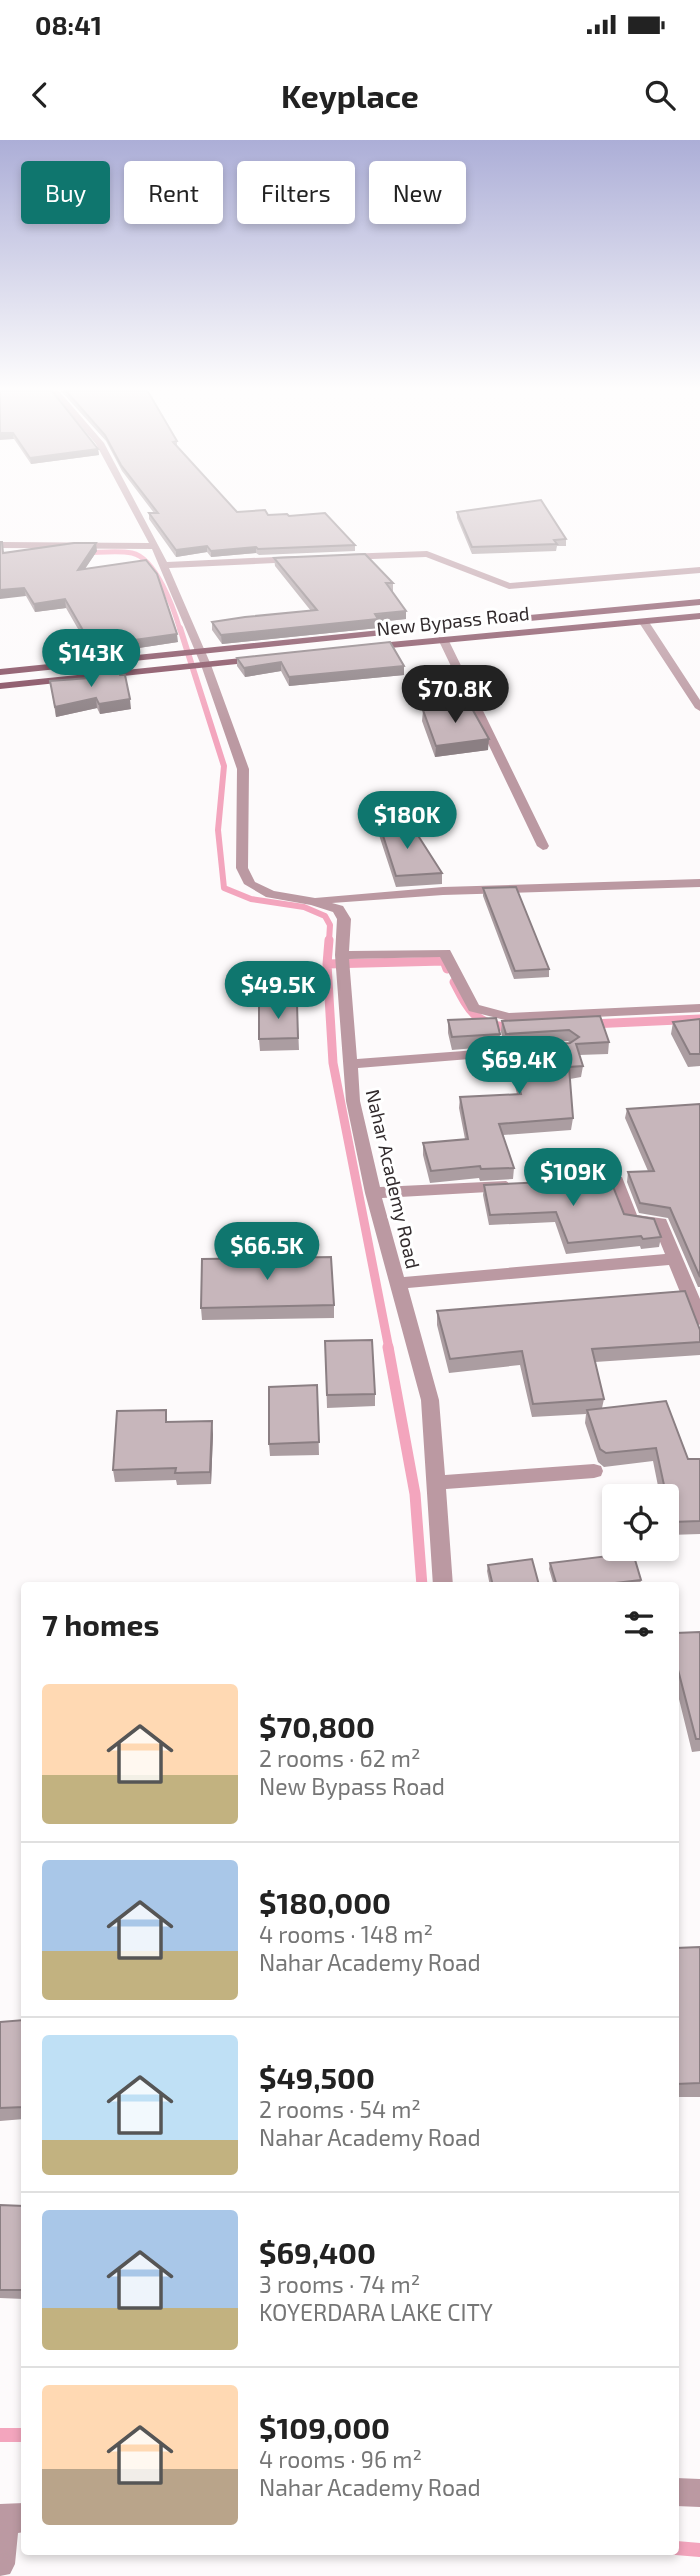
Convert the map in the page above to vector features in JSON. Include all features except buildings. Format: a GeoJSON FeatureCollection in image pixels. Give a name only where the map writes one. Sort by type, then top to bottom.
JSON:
{"type":"FeatureCollection","features":[{"type":"Feature","properties":{"kind":"main road"},"geometry":{"type":"LineString","coordinates":[[494,622],[700,602]]}},
{"type":"Feature","properties":{"kind":"main road","name":"New Bypass Road"},"geometry":{"type":"LineString","coordinates":[[351,649],[700,616]]}},
{"type":"Feature","properties":{"kind":"main road"},"geometry":{"type":"LineString","coordinates":[[0,686],[401,631]]}},
{"type":"Feature","properties":{"kind":"main road"},"geometry":{"type":"LineString","coordinates":[[0,672],[202,658],[271,657]]}},
{"type":"Feature","properties":{"kind":"street","name":"Nahar Academy Road"},"geometry":{"type":"LineString","coordinates":[[133,505],[155,546],[202,658],[243,769],[238,868],[250,884],[271,894],[313,901],[338,909],[345,919],[342,956],[353,1101],[373,1193],[430,1400],[443,1582]]}},
{"type":"Feature","properties":{"kind":"street"},"geometry":{"type":"LineString","coordinates":[[0,545],[155,546]]}},
{"type":"Feature","properties":{"kind":"street"},"geometry":{"type":"LineString","coordinates":[[331,557],[428,554],[509,586],[700,570]]}},
{"type":"Feature","properties":{"kind":"street"},"geometry":{"type":"LineString","coordinates":[[163,565],[304,558]]}},
{"type":"Feature","properties":{"kind":"street"},"geometry":{"type":"LineString","coordinates":[[643,621],[700,708]]}},
{"type":"Feature","properties":{"kind":"street"},"geometry":{"type":"LineString","coordinates":[[443,639],[542,846]]}},
{"type":"Feature","properties":{"kind":"street"},"geometry":{"type":"LineString","coordinates":[[313,901],[443,891],[700,883]]}},
{"type":"Feature","properties":{"kind":"street"},"geometry":{"type":"LineString","coordinates":[[342,956],[445,953],[474,1008],[509,1017],[700,1008]]}},
{"type":"Feature","properties":{"kind":"street"},"geometry":{"type":"LineString","coordinates":[[350,1064],[541,1050]]}},
{"type":"Feature","properties":{"kind":"street"},"geometry":{"type":"LineString","coordinates":[[576,1183],[617,1181],[631,1219],[660,1223],[700,1319]]}},
{"type":"Feature","properties":{"kind":"street"},"geometry":{"type":"LineString","coordinates":[[373,1193],[522,1185]]}},
{"type":"Feature","properties":{"kind":"street"},"geometry":{"type":"LineString","coordinates":[[398,1283],[675,1259]]}},
{"type":"Feature","properties":{"kind":"street"},"geometry":{"type":"LineString","coordinates":[[436,1483],[594,1471]]}},
{"type":"Feature","properties":{"kind":"street"},"geometry":{"type":"LineString","coordinates":[[679,2492],[700,2493]]}},
{"type":"Feature","properties":{"kind":"street"},"geometry":{"type":"LineString","coordinates":[[0,2564],[10,2519]]}},
{"type":"Feature","properties":{"kind":"waterway"},"geometry":{"type":"LineString","coordinates":[[82,553],[126,552],[141,557],[149,564],[163,586],[180,630]]}},
{"type":"Feature","properties":{"kind":"waterway"},"geometry":{"type":"LineString","coordinates":[[180,628],[224,766],[218,830],[224,888],[251,899],[304,907],[325,916],[330,925],[329,941]]}},
{"type":"Feature","properties":{"kind":"waterway"},"geometry":{"type":"LineString","coordinates":[[327,964],[329,940]]}},
{"type":"Feature","properties":{"kind":"waterway"},"geometry":{"type":"LineString","coordinates":[[327,964],[444,961],[447,969]]}},
{"type":"Feature","properties":{"kind":"waterway"},"geometry":{"type":"LineString","coordinates":[[327,964],[333,1063],[389,1349]]}},
{"type":"Feature","properties":{"kind":"waterway"},"geometry":{"type":"LineString","coordinates":[[454,982],[476,1016],[490,1024],[513,1028]]}},
{"type":"Feature","properties":{"kind":"waterway"},"geometry":{"type":"LineString","coordinates":[[591,1024],[700,1019]]}},
{"type":"Feature","properties":{"kind":"waterway"},"geometry":{"type":"LineString","coordinates":[[388,1347],[415,1494],[422,1582]]}},
{"type":"Feature","properties":{"kind":"waterway"},"geometry":{"type":"LineString","coordinates":[[0,2435],[21,2435]]}},
{"type":"Feature","properties":{"kind":"waterway"},"geometry":{"type":"LineString","coordinates":[[679,2548],[700,2550]]}}]}
